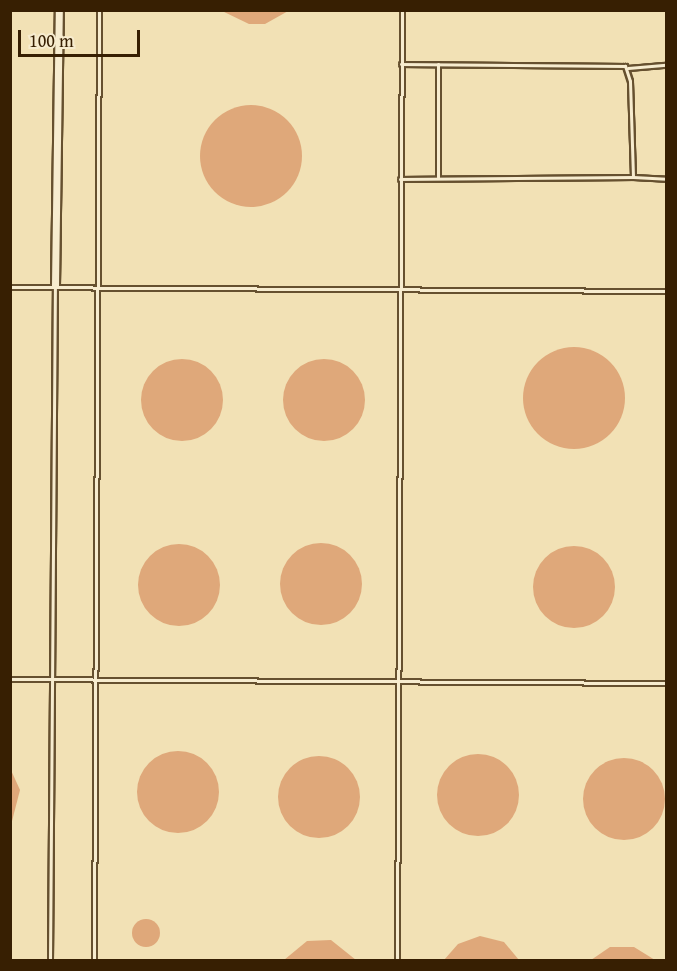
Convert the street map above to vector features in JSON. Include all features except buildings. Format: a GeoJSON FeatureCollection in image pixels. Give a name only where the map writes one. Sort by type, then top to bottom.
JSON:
{"type":"FeatureCollection","features":[{"type":"Feature","properties":{"kind":"street"},"geometry":{"type":"LineString","coordinates":[[55,285],[59,10]]}},
{"type":"Feature","properties":{"kind":"lane"},"geometry":{"type":"LineString","coordinates":[[94,960],[99,10]]}},
{"type":"Feature","properties":{"kind":"lane"},"geometry":{"type":"LineString","coordinates":[[397,960],[402,10]]}},
{"type":"Feature","properties":{"kind":"lane"},"geometry":{"type":"LineString","coordinates":[[402,64],[614,63],[628,68],[666,65]]}},
{"type":"Feature","properties":{"kind":"lane"},"geometry":{"type":"LineString","coordinates":[[438,64],[438,177]]}},
{"type":"Feature","properties":{"kind":"lane"},"geometry":{"type":"LineString","coordinates":[[628,68],[633,177]]}},
{"type":"Feature","properties":{"kind":"lane"},"geometry":{"type":"LineString","coordinates":[[400,178],[633,177],[666,179]]}},
{"type":"Feature","properties":{"kind":"lane"},"geometry":{"type":"LineString","coordinates":[[50,960],[54,679],[55,285]]}},
{"type":"Feature","properties":{"kind":"lane"},"geometry":{"type":"LineString","coordinates":[[10,287],[98,285],[399,290],[666,291]]}},
{"type":"Feature","properties":{"kind":"lane"},"geometry":{"type":"LineString","coordinates":[[10,679],[666,683]]}}]}
